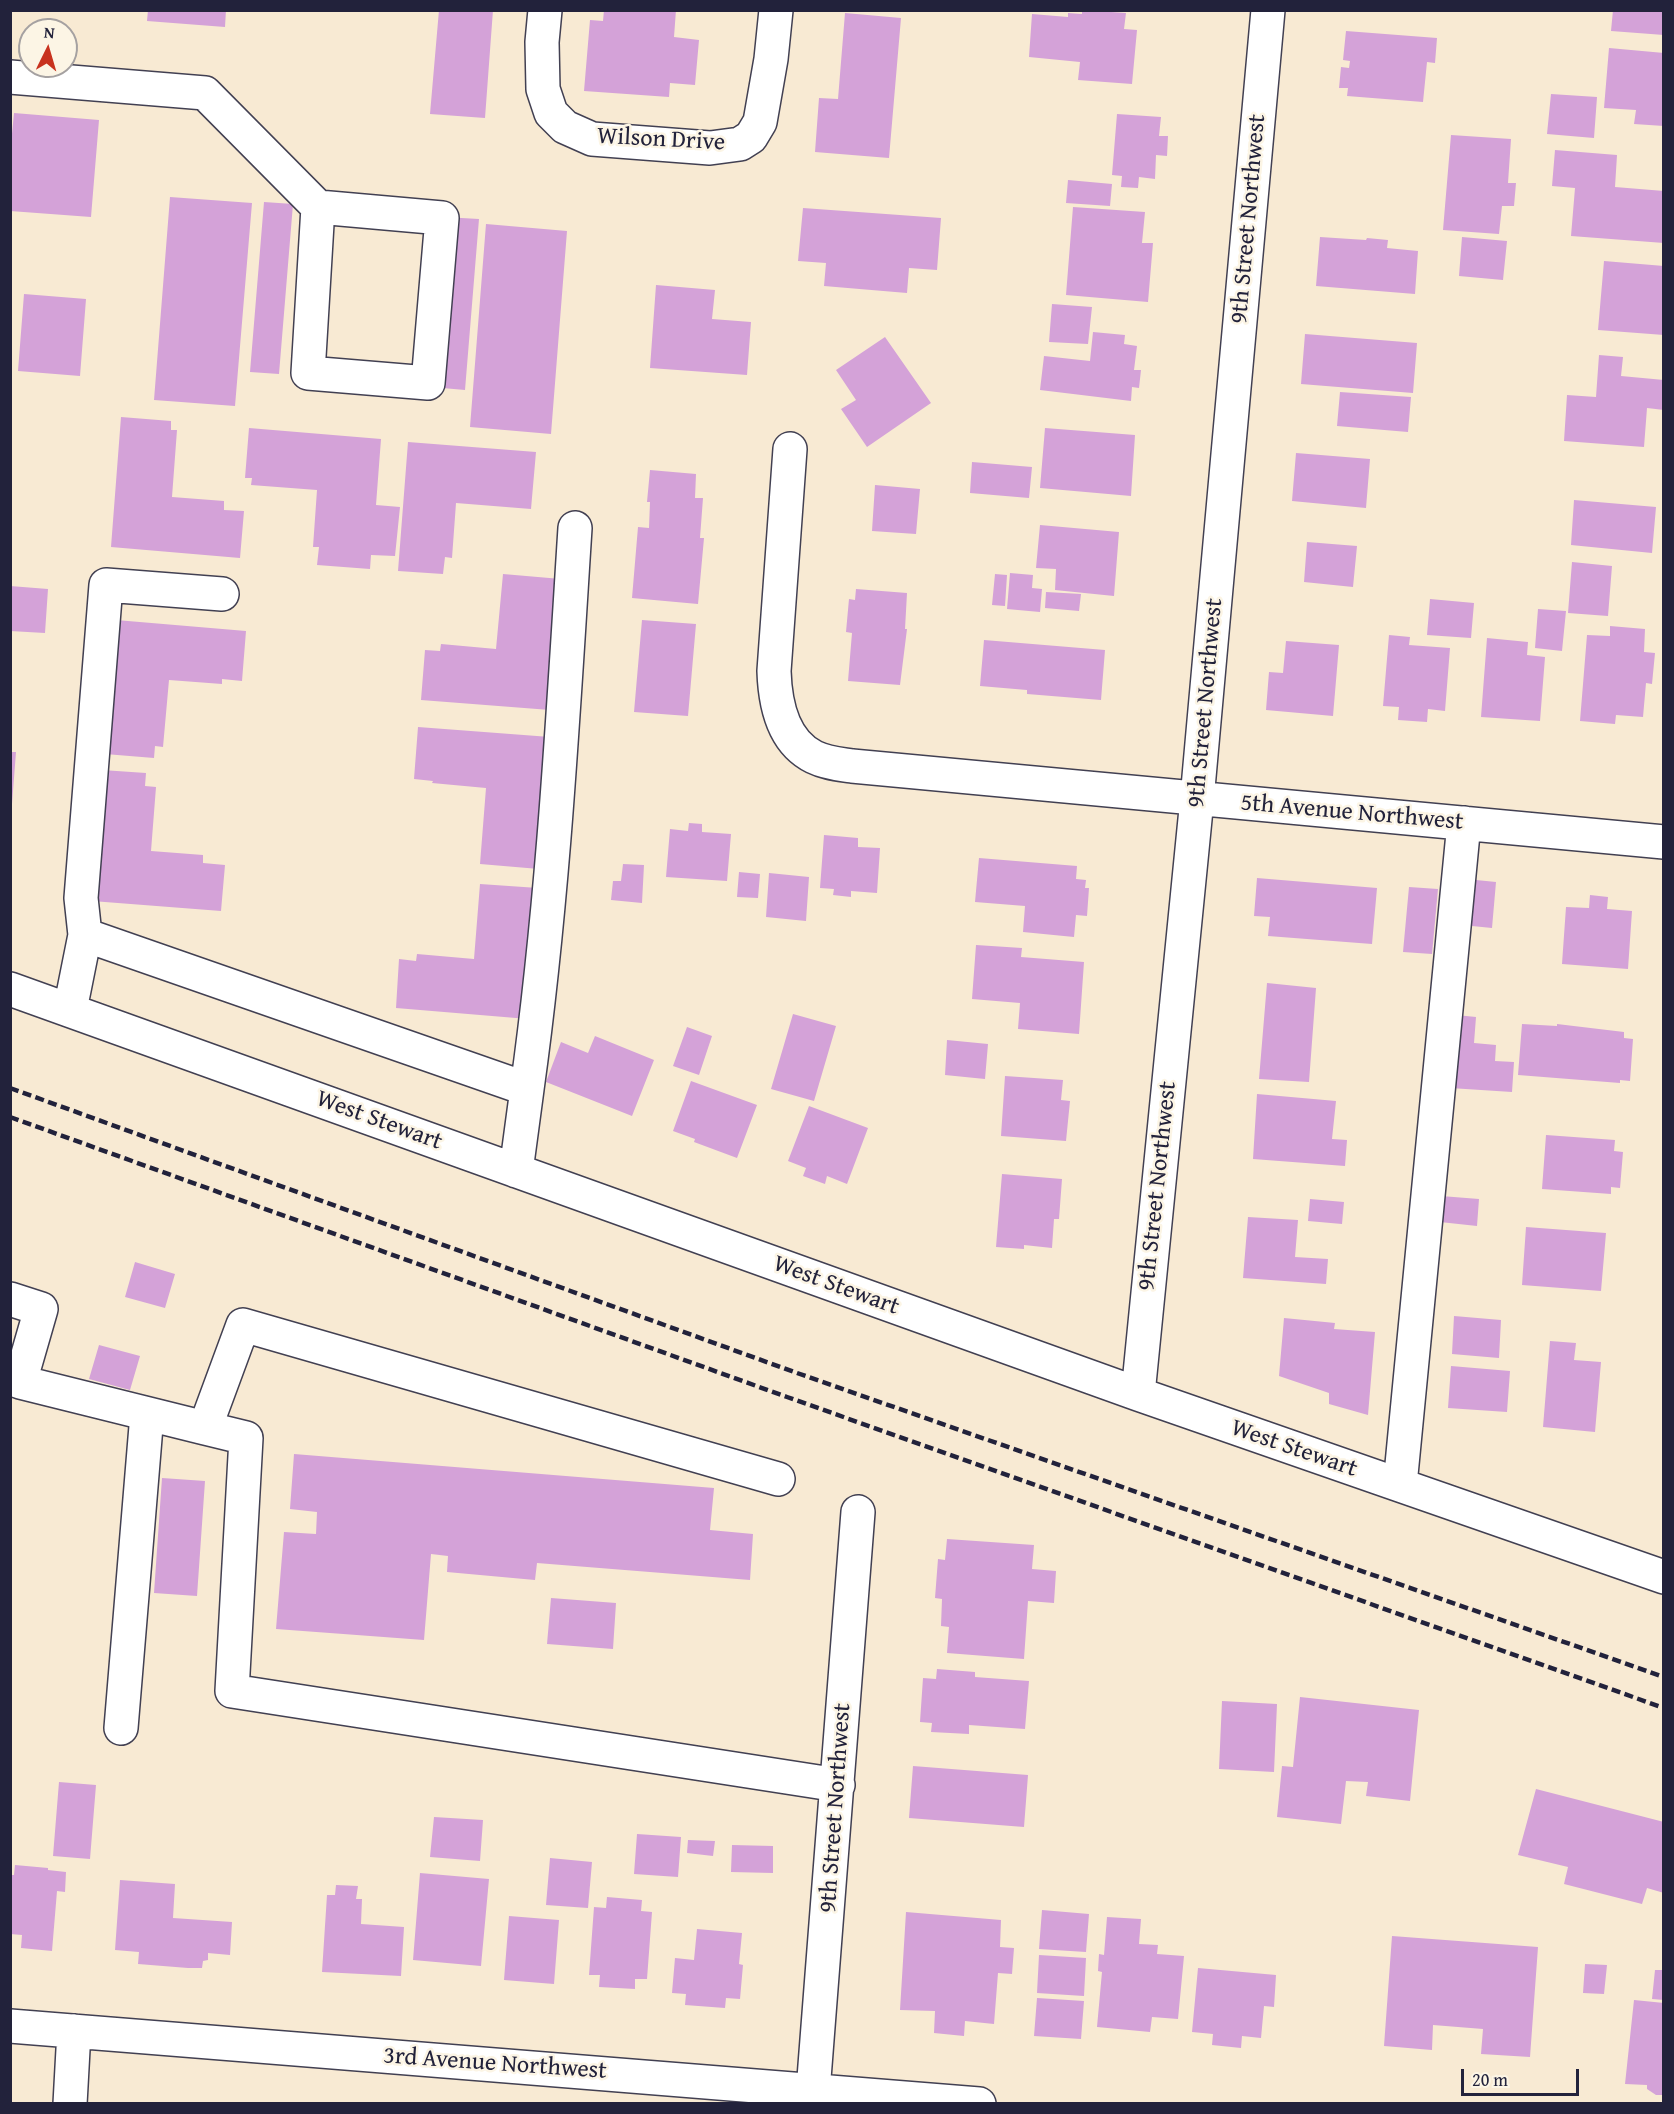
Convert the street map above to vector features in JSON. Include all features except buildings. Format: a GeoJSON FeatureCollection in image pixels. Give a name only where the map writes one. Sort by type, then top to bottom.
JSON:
{"type":"FeatureCollection","features":[{"type":"Feature","properties":{"kind":"street","name":"Wilson Drive"},"geometry":{"type":"LineString","coordinates":[[545,10],[542,42],[543,89],[550,113],[565,127],[592,139],[710,148],[740,144],[751,137],[760,122],[771,58],[776,10]]}},
{"type":"Feature","properties":{"kind":"street","name":"9th Street Northwest"},"geometry":{"type":"LineString","coordinates":[[1138,1394],[1197,799],[1268,10]]}},
{"type":"Feature","properties":{"kind":"street"},"geometry":{"type":"LineString","coordinates":[[10,77],[205,93],[318,207],[442,218],[428,383],[308,374],[318,207]]}},
{"type":"Feature","properties":{"kind":"street","name":"5th Avenue Northwest"},"geometry":{"type":"LineString","coordinates":[[790,449],[774,671],[775,697],[782,719],[795,744],[814,757],[852,766],[1664,842]]}},
{"type":"Feature","properties":{"kind":"street"},"geometry":{"type":"LineString","coordinates":[[516,1171],[540,999],[556,838],[575,528]]}},
{"type":"Feature","properties":{"kind":"street"},"geometry":{"type":"LineString","coordinates":[[70,1010],[85,935],[81,898],[106,585],[222,594]]}},
{"type":"Feature","properties":{"kind":"street"},"geometry":{"type":"LineString","coordinates":[[1400,1485],[1464,823]]}},
{"type":"Feature","properties":{"kind":"street"},"geometry":{"type":"LineString","coordinates":[[85,935],[527,1089]]}},
{"type":"Feature","properties":{"kind":"street","name":"West Stewart"},"geometry":{"type":"LineString","coordinates":[[10,989],[1138,1394],[1664,1578]]}},
{"type":"Feature","properties":{"kind":"street"},"geometry":{"type":"LineString","coordinates":[[10,1299],[41,1309],[15,1382],[246,1438],[232,1691],[838,1785]]}},
{"type":"Feature","properties":{"kind":"street"},"geometry":{"type":"LineString","coordinates":[[205,1428],[243,1325],[777,1479]]}},
{"type":"Feature","properties":{"kind":"street"},"geometry":{"type":"LineString","coordinates":[[121,1728],[147,1414]]}},
{"type":"Feature","properties":{"kind":"street","name":"9th Street Northwest"},"geometry":{"type":"LineString","coordinates":[[813,2096],[858,1512]]}},
{"type":"Feature","properties":{"kind":"street","name":"3rd Avenue Northwest"},"geometry":{"type":"LineString","coordinates":[[10,2026],[813,2096],[979,2103]]}},
{"type":"Feature","properties":{"kind":"street"},"geometry":{"type":"LineString","coordinates":[[70,2103],[74,2031]]}},
{"type":"Feature","properties":{"kind":"railway"},"geometry":{"type":"LineString","coordinates":[[10,1088],[797,1373],[1664,1677]]}},
{"type":"Feature","properties":{"kind":"railway"},"geometry":{"type":"LineString","coordinates":[[10,1117],[787,1397],[1664,1708]]}}]}
